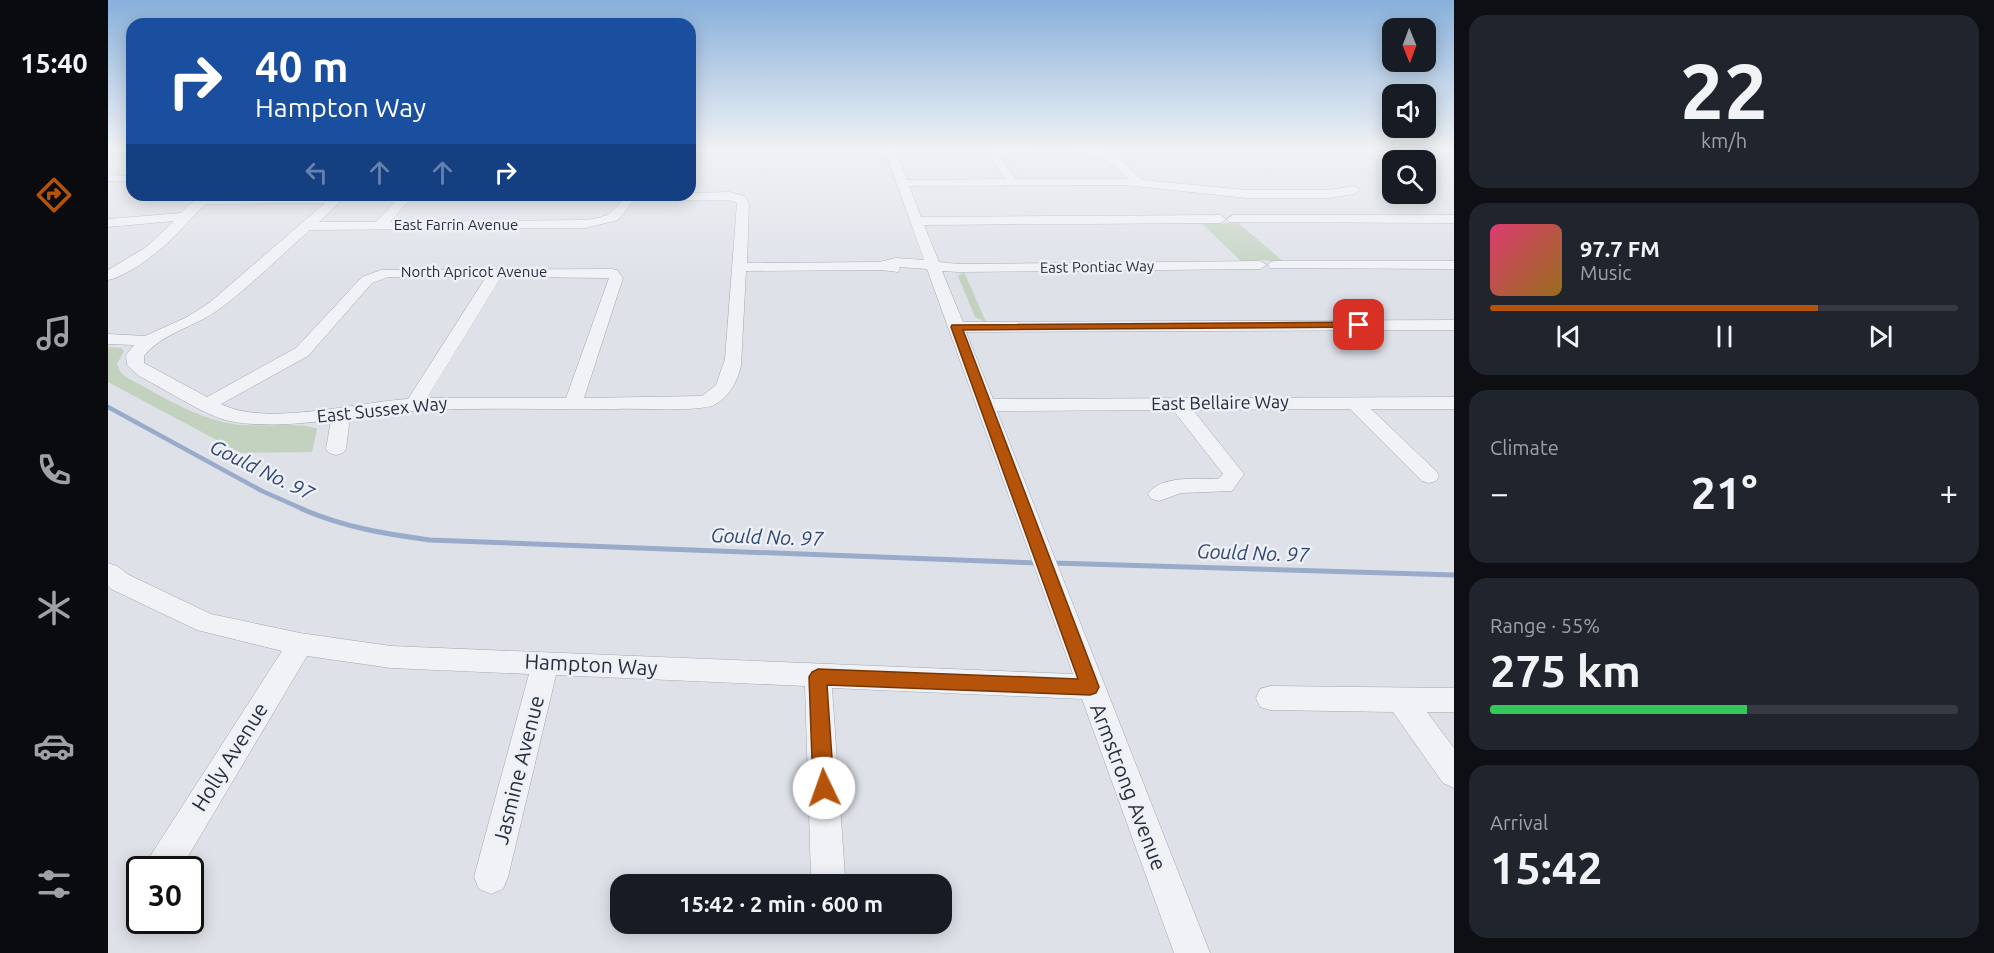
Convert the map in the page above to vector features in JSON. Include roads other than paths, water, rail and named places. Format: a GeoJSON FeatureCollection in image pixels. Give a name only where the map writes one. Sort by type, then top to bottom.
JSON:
{"type":"FeatureCollection","features":[{"type":"Feature","properties":{"kind":"street","name":"Armstrong Avenue"},"geometry":{"type":"LineString","coordinates":[[906,192],[1090,687],[1192,953]]}},
{"type":"Feature","properties":{"kind":"street"},"geometry":{"type":"LineString","coordinates":[[1195,192],[1225,218]]}},
{"type":"Feature","properties":{"kind":"street"},"geometry":{"type":"LineString","coordinates":[[1216,192],[1339,192]]}},
{"type":"Feature","properties":{"kind":"street"},"geometry":{"type":"LineString","coordinates":[[696,196],[729,196],[740,199],[743,203],[739,267]]}},
{"type":"Feature","properties":{"kind":"street"},"geometry":{"type":"LineString","coordinates":[[108,276],[150,251],[175,229],[182,217],[204,201]]}},
{"type":"Feature","properties":{"kind":"street"},"geometry":{"type":"LineString","coordinates":[[108,339],[147,341],[193,320],[214,306],[333,203],[331,201]]}},
{"type":"Feature","properties":{"kind":"street"},"geometry":{"type":"LineString","coordinates":[[380,225],[402,201]]}},
{"type":"Feature","properties":{"kind":"street","name":"East Farrin Avenue"},"geometry":{"type":"LineString","coordinates":[[306,226],[606,222],[621,214],[628,201]]}},
{"type":"Feature","properties":{"kind":"street"},"geometry":{"type":"LineString","coordinates":[[108,223],[182,217]]}},
{"type":"Feature","properties":{"kind":"street"},"geometry":{"type":"LineString","coordinates":[[917,221],[1225,218],[1454,219]]}},
{"type":"Feature","properties":{"kind":"street","name":"East Pontiac Way"},"geometry":{"type":"LineString","coordinates":[[739,267],[880,266],[886,269],[1260,265],[1259,263],[1264,261],[1275,265],[1454,265]]}},
{"type":"Feature","properties":{"kind":"street","name":"East Sussex Way"},"geometry":{"type":"LineString","coordinates":[[147,341],[135,355],[136,365],[145,372],[224,413],[267,419],[296,419],[414,404],[705,402],[717,398],[727,384],[734,359],[739,267]]}},
{"type":"Feature","properties":{"kind":"street"},"geometry":{"type":"LineString","coordinates":[[414,404],[497,272]]}},
{"type":"Feature","properties":{"kind":"street","name":"North Apricot Avenue"},"geometry":{"type":"LineString","coordinates":[[207,404],[302,352],[367,280],[386,273],[612,273],[616,278],[573,404]]}},
{"type":"Feature","properties":{"kind":"street"},"geometry":{"type":"LineString","coordinates":[[956,327],[1454,324]]}},
{"type":"Feature","properties":{"kind":"street"},"geometry":{"type":"LineString","coordinates":[[1353,402],[1430,476]]}},
{"type":"Feature","properties":{"kind":"street","name":"East Bellaire Way"},"geometry":{"type":"LineString","coordinates":[[986,405],[1454,403]]}},
{"type":"Feature","properties":{"kind":"street"},"geometry":{"type":"LineString","coordinates":[[1159,494],[1179,486],[1224,486],[1234,474],[1178,404]]}},
{"type":"Feature","properties":{"kind":"street"},"geometry":{"type":"LineString","coordinates":[[336,449],[341,414]]}},
{"type":"Feature","properties":{"kind":"street","name":"Hampton Way"},"geometry":{"type":"LineString","coordinates":[[112,581],[206,623],[300,644],[392,657],[1090,687]]}},
{"type":"Feature","properties":{"kind":"street","name":"Holly Avenue"},"geometry":{"type":"LineString","coordinates":[[170,856],[300,644]]}},
{"type":"Feature","properties":{"kind":"street","name":"Jasmine Avenue"},"geometry":{"type":"LineString","coordinates":[[491,877],[546,662]]}},
{"type":"Feature","properties":{"kind":"street"},"geometry":{"type":"LineString","coordinates":[[818,677],[828,874]]}},
{"type":"Feature","properties":{"kind":"street"},"geometry":{"type":"LineString","coordinates":[[1270,698],[1454,700]]}},
{"type":"Feature","properties":{"kind":"street"},"geometry":{"type":"LineString","coordinates":[[1401,700],[1454,773]]}},
{"type":"Feature","properties":{"kind":"waterway","name":"Gould No. 97"},"geometry":{"type":"LineString","coordinates":[[108,407],[262,491],[305,510]]}},
{"type":"Feature","properties":{"kind":"waterway","name":"Gould No. 97"},"geometry":{"type":"LineString","coordinates":[[302,509],[333,521],[365,529],[430,540],[1038,563]]}},
{"type":"Feature","properties":{"kind":"waterway","name":"Gould No. 97"},"geometry":{"type":"LineString","coordinates":[[1052,563],[1454,575]]}}]}
